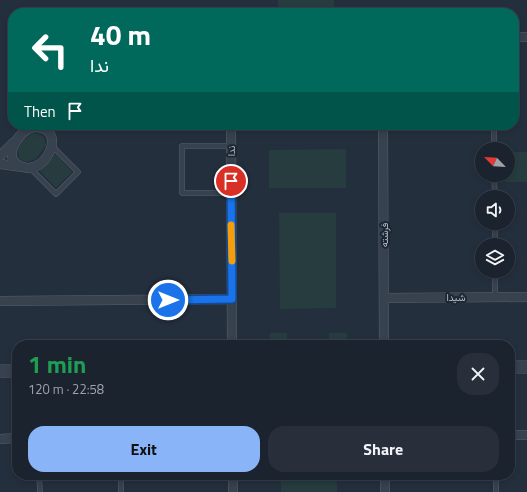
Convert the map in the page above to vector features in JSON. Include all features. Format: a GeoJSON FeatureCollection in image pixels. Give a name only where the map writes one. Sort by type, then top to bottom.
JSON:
{"type":"FeatureCollection","features":[{"type":"Feature","properties":{"kind":"street"},"geometry":{"type":"LineString","coordinates":[[0,156],[27,130]]}},
{"type":"Feature","properties":{"kind":"street"},"geometry":{"type":"LineString","coordinates":[[45,130],[51,136],[52,143]]}},
{"type":"Feature","properties":{"kind":"street"},"geometry":{"type":"LineString","coordinates":[[0,164],[28,168],[36,166],[51,151],[52,130]]}},
{"type":"Feature","properties":{"kind":"street","name":"ندا"},"geometry":{"type":"LineString","coordinates":[[231,130],[232,340]]}},
{"type":"Feature","properties":{"kind":"street","name":"فرشته"},"geometry":{"type":"LineString","coordinates":[[383,130],[384,340]]}},
{"type":"Feature","properties":{"kind":"street"},"geometry":{"type":"LineString","coordinates":[[13,143],[11,148],[13,159],[16,163],[28,168]]}},
{"type":"Feature","properties":{"kind":"street","name":"شیدا"},"geometry":{"type":"LineString","coordinates":[[384,298],[527,297]]}},
{"type":"Feature","properties":{"kind":"street"},"geometry":{"type":"LineString","coordinates":[[0,301],[232,299]]}},
{"type":"Feature","properties":{"kind":"street"},"geometry":{"type":"LineString","coordinates":[[515,368],[527,367]]}},
{"type":"Feature","properties":{"kind":"street"},"geometry":{"type":"LineString","coordinates":[[0,371],[12,370]]}},
{"type":"Feature","properties":{"kind":"street"},"geometry":{"type":"LineString","coordinates":[[515,435],[527,435]]}},
{"type":"Feature","properties":{"kind":"street"},"geometry":{"type":"LineString","coordinates":[[0,439],[12,438]]}},
{"type":"Feature","properties":{"kind":"street"},"geometry":{"type":"LineString","coordinates":[[233,480],[233,492]]}},
{"type":"Feature","properties":{"kind":"street"},"geometry":{"type":"LineString","coordinates":[[385,480],[385,492]]}},
{"type":"Feature","properties":{"kind":"lane"},"geometry":{"type":"LineString","coordinates":[[494,130],[494,142]]}},
{"type":"Feature","properties":{"kind":"lane"},"geometry":{"type":"LineString","coordinates":[[28,168],[56,194],[78,172],[52,143]]}},
{"type":"Feature","properties":{"kind":"lane"},"geometry":{"type":"LineString","coordinates":[[231,146],[182,146],[182,193],[231,193]]}},
{"type":"Feature","properties":{"kind":"lane"},"geometry":{"type":"LineString","coordinates":[[495,278],[495,297]]}},
{"type":"Feature","properties":{"kind":"lane"},"geometry":{"type":"LineString","coordinates":[[40,480],[40,492]]}},
{"type":"Feature","properties":{"kind":"lane"},"geometry":{"type":"LineString","coordinates":[[121,480],[122,492]]}},
{"type":"Feature","properties":{"kind":"lane"},"geometry":{"type":"LineString","coordinates":[[496,480],[496,492]]}},
{"type":"Feature","properties":{"kind":"green space"},"geometry":{"type":"Polygon","coordinates":[[[278,0],[334,0],[334,8],[278,8],[278,0]]]}},
{"type":"Feature","properties":{"kind":"green space"},"geometry":{"type":"Polygon","coordinates":[[[34,132],[43,136],[46,145],[36,159],[26,162],[20,159],[17,149],[20,143],[34,132]]]}},
{"type":"Feature","properties":{"kind":"green space"},"geometry":{"type":"Polygon","coordinates":[[[346,149],[346,188],[269,188],[269,150],[346,149]]]}},
{"type":"Feature","properties":{"kind":"green space"},"geometry":{"type":"Polygon","coordinates":[[[515,152],[527,152],[527,182],[515,182],[515,152]]]}},
{"type":"Feature","properties":{"kind":"green space"},"geometry":{"type":"Polygon","coordinates":[[[55,154],[72,172],[56,188],[39,170],[55,154]]]}},
{"type":"Feature","properties":{"kind":"green space"},"geometry":{"type":"Polygon","coordinates":[[[279,213],[336,213],[336,308],[280,309],[279,213]]]}},
{"type":"Feature","properties":{"kind":"green space"},"geometry":{"type":"Polygon","coordinates":[[[270,333],[287,333],[287,340],[270,340],[270,333]]]}},
{"type":"Feature","properties":{"kind":"green space"},"geometry":{"type":"Polygon","coordinates":[[[329,333],[347,333],[347,340],[329,340],[329,333]]]}},
{"type":"Feature","properties":{"kind":"green space"},"geometry":{"type":"Polygon","coordinates":[[[281,480],[337,480],[337,492],[281,492],[281,480]]]}},
{"type":"Feature","properties":{"kind":"slow traffic"},"geometry":{"type":"LineString","coordinates":[[231,225],[232,261]]}},
{"type":"Feature","properties":{"kind":"route"},"geometry":{"type":"LineString","coordinates":[[168,300],[232,299],[231,181]]}}]}
